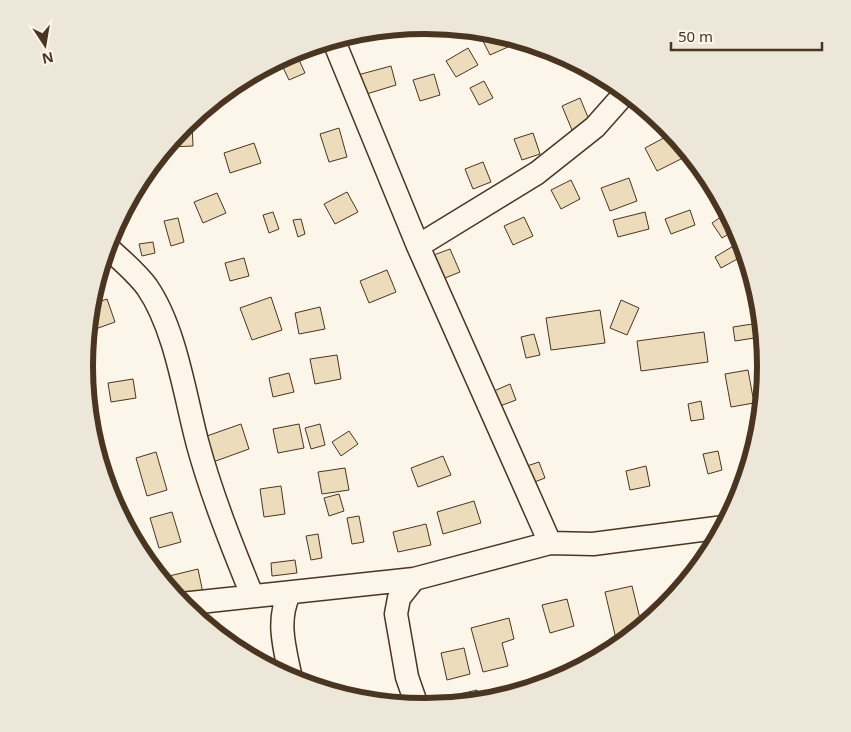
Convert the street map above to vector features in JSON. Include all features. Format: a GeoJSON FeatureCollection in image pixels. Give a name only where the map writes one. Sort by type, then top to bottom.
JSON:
{"type":"FeatureCollection","features":[{"type":"Feature","properties":{"kind":"street"},"geometry":{"type":"LineString","coordinates":[[336,46],[418,246],[550,543]]}},
{"type":"Feature","properties":{"kind":"street"},"geometry":{"type":"LineString","coordinates":[[418,246],[537,173],[595,127],[621,97]]}},
{"type":"Feature","properties":{"kind":"street"},"geometry":{"type":"LineString","coordinates":[[113,253],[147,287],[160,312],[179,365],[201,455],[226,529],[252,595]]}},
{"type":"Feature","properties":{"kind":"street"},"geometry":{"type":"LineString","coordinates":[[193,603],[252,595],[289,594],[414,579],[550,543],[593,544],[715,528]]}},
{"type":"Feature","properties":{"kind":"street"},"geometry":{"type":"LineString","coordinates":[[414,579],[399,598],[396,614],[407,677],[414,698]]}},
{"type":"Feature","properties":{"kind":"street"},"geometry":{"type":"LineString","coordinates":[[289,594],[283,609],[282,628],[289,669]]}},
{"type":"Feature","properties":{"kind":"building"},"geometry":{"type":"Polygon","coordinates":[[[482,39],[506,44],[508,47],[490,55],[482,39]]]}},
{"type":"Feature","properties":{"kind":"building"},"geometry":{"type":"Polygon","coordinates":[[[468,48],[478,65],[456,77],[446,61],[468,48]]]}},
{"type":"Feature","properties":{"kind":"building"},"geometry":{"type":"Polygon","coordinates":[[[299,59],[305,73],[289,80],[282,66],[299,59]]]}},
{"type":"Feature","properties":{"kind":"building"},"geometry":{"type":"Polygon","coordinates":[[[391,66],[396,85],[360,96],[354,76],[391,66]]]}},
{"type":"Feature","properties":{"kind":"building"},"geometry":{"type":"Polygon","coordinates":[[[434,74],[440,95],[420,101],[413,80],[434,74]]]}},
{"type":"Feature","properties":{"kind":"building"},"geometry":{"type":"Polygon","coordinates":[[[484,81],[493,98],[479,105],[470,88],[484,81]]]}},
{"type":"Feature","properties":{"kind":"building"},"geometry":{"type":"Polygon","coordinates":[[[580,98],[590,122],[572,130],[562,106],[580,98]]]}},
{"type":"Feature","properties":{"kind":"building"},"geometry":{"type":"Polygon","coordinates":[[[339,128],[347,157],[329,162],[320,134],[339,128]]]}},
{"type":"Feature","properties":{"kind":"building"},"geometry":{"type":"Polygon","coordinates":[[[192,130],[193,146],[176,147],[192,130]]]}},
{"type":"Feature","properties":{"kind":"building"},"geometry":{"type":"Polygon","coordinates":[[[533,133],[540,154],[522,160],[514,139],[533,133]]]}},
{"type":"Feature","properties":{"kind":"building"},"geometry":{"type":"Polygon","coordinates":[[[666,137],[684,158],[657,171],[645,148],[666,137]]]}},
{"type":"Feature","properties":{"kind":"building"},"geometry":{"type":"Polygon","coordinates":[[[254,143],[261,163],[230,173],[224,153],[254,143]]]}},
{"type":"Feature","properties":{"kind":"building"},"geometry":{"type":"Polygon","coordinates":[[[483,162],[491,182],[473,189],[465,169],[483,162]]]}},
{"type":"Feature","properties":{"kind":"building"},"geometry":{"type":"Polygon","coordinates":[[[629,178],[637,201],[610,211],[601,188],[629,178]]]}},
{"type":"Feature","properties":{"kind":"building"},"geometry":{"type":"Polygon","coordinates":[[[571,180],[580,199],[561,209],[551,190],[571,180]]]}},
{"type":"Feature","properties":{"kind":"building"},"geometry":{"type":"Polygon","coordinates":[[[347,192],[358,212],[335,224],[324,204],[347,192]]]}},
{"type":"Feature","properties":{"kind":"building"},"geometry":{"type":"Polygon","coordinates":[[[217,193],[226,213],[203,223],[194,202],[217,193]]]}},
{"type":"Feature","properties":{"kind":"building"},"geometry":{"type":"Polygon","coordinates":[[[690,210],[695,225],[671,234],[665,219],[690,210]]]}},
{"type":"Feature","properties":{"kind":"building"},"geometry":{"type":"Polygon","coordinates":[[[273,212],[279,229],[269,233],[263,215],[273,212]]]}},
{"type":"Feature","properties":{"kind":"building"},"geometry":{"type":"Polygon","coordinates":[[[645,212],[649,229],[618,237],[613,220],[645,212]]]}},
{"type":"Feature","properties":{"kind":"building"},"geometry":{"type":"Polygon","coordinates":[[[722,216],[730,233],[722,238],[712,223],[722,216]]]}},
{"type":"Feature","properties":{"kind":"building"},"geometry":{"type":"Polygon","coordinates":[[[524,217],[533,236],[513,245],[504,226],[524,217]]]}},
{"type":"Feature","properties":{"kind":"building"},"geometry":{"type":"Polygon","coordinates":[[[178,218],[184,242],[171,246],[164,221],[178,218]]]}},
{"type":"Feature","properties":{"kind":"building"},"geometry":{"type":"Polygon","coordinates":[[[301,219],[305,234],[298,237],[293,220],[301,219]]]}},
{"type":"Feature","properties":{"kind":"building"},"geometry":{"type":"Polygon","coordinates":[[[153,242],[155,253],[142,256],[139,244],[153,242]]]}},
{"type":"Feature","properties":{"kind":"building"},"geometry":{"type":"Polygon","coordinates":[[[735,245],[740,258],[721,268],[715,257],[735,245]]]}},
{"type":"Feature","properties":{"kind":"building"},"geometry":{"type":"Polygon","coordinates":[[[450,249],[460,272],[440,280],[431,256],[450,249]]]}},
{"type":"Feature","properties":{"kind":"building"},"geometry":{"type":"Polygon","coordinates":[[[244,258],[249,276],[230,281],[225,263],[244,258]]]}},
{"type":"Feature","properties":{"kind":"building"},"geometry":{"type":"Polygon","coordinates":[[[387,270],[396,292],[369,303],[360,281],[387,270]]]}},
{"type":"Feature","properties":{"kind":"building"},"geometry":{"type":"Polygon","coordinates":[[[271,297],[282,330],[252,340],[240,308],[271,297]]]}},
{"type":"Feature","properties":{"kind":"building"},"geometry":{"type":"Polygon","coordinates":[[[107,299],[115,322],[95,329],[96,323],[100,302],[107,299]]]}},
{"type":"Feature","properties":{"kind":"building"},"geometry":{"type":"Polygon","coordinates":[[[621,300],[639,308],[627,335],[610,328],[621,300]]]}},
{"type":"Feature","properties":{"kind":"building"},"geometry":{"type":"Polygon","coordinates":[[[320,307],[325,329],[299,334],[295,313],[320,307]]]}},
{"type":"Feature","properties":{"kind":"building"},"geometry":{"type":"Polygon","coordinates":[[[600,310],[605,343],[551,350],[546,318],[600,310]]]}},
{"type":"Feature","properties":{"kind":"building"},"geometry":{"type":"Polygon","coordinates":[[[755,324],[756,338],[735,341],[733,327],[755,324]]]}},
{"type":"Feature","properties":{"kind":"building"},"geometry":{"type":"Polygon","coordinates":[[[704,332],[708,362],[641,371],[637,341],[704,332]]]}},
{"type":"Feature","properties":{"kind":"building"},"geometry":{"type":"Polygon","coordinates":[[[534,334],[540,355],[526,358],[521,337],[534,334]]]}},
{"type":"Feature","properties":{"kind":"building"},"geometry":{"type":"Polygon","coordinates":[[[337,355],[341,379],[315,384],[310,359],[337,355]]]}},
{"type":"Feature","properties":{"kind":"building"},"geometry":{"type":"Polygon","coordinates":[[[748,370],[754,403],[731,407],[725,374],[748,370]]]}},
{"type":"Feature","properties":{"kind":"building"},"geometry":{"type":"Polygon","coordinates":[[[289,373],[294,392],[273,397],[269,378],[289,373]]]}},
{"type":"Feature","properties":{"kind":"building"},"geometry":{"type":"Polygon","coordinates":[[[133,379],[136,398],[111,402],[108,383],[133,379]]]}},
{"type":"Feature","properties":{"kind":"building"},"geometry":{"type":"Polygon","coordinates":[[[510,384],[516,400],[500,406],[494,391],[510,384]]]}},
{"type":"Feature","properties":{"kind":"building"},"geometry":{"type":"Polygon","coordinates":[[[701,401],[704,419],[691,421],[688,404],[701,401]]]}},
{"type":"Feature","properties":{"kind":"building"},"geometry":{"type":"Polygon","coordinates":[[[241,424],[249,449],[213,462],[204,437],[241,424]]]}},
{"type":"Feature","properties":{"kind":"building"},"geometry":{"type":"Polygon","coordinates":[[[299,424],[304,448],[278,453],[273,429],[299,424]]]}},
{"type":"Feature","properties":{"kind":"building"},"geometry":{"type":"Polygon","coordinates":[[[320,424],[325,445],[311,449],[305,428],[320,424]]]}},
{"type":"Feature","properties":{"kind":"building"},"geometry":{"type":"Polygon","coordinates":[[[349,431],[358,444],[341,456],[332,442],[349,431]]]}},
{"type":"Feature","properties":{"kind":"building"},"geometry":{"type":"Polygon","coordinates":[[[718,451],[722,470],[708,474],[703,454],[718,451]]]}},
{"type":"Feature","properties":{"kind":"building"},"geometry":{"type":"Polygon","coordinates":[[[156,452],[167,490],[147,496],[136,458],[156,452]]]}},
{"type":"Feature","properties":{"kind":"building"},"geometry":{"type":"Polygon","coordinates":[[[443,456],[451,475],[418,487],[411,468],[443,456]]]}},
{"type":"Feature","properties":{"kind":"building"},"geometry":{"type":"Polygon","coordinates":[[[539,462],[545,478],[524,486],[518,469],[539,462]]]}},
{"type":"Feature","properties":{"kind":"building"},"geometry":{"type":"Polygon","coordinates":[[[646,466],[650,486],[630,490],[626,471],[646,466]]]}},
{"type":"Feature","properties":{"kind":"building"},"geometry":{"type":"Polygon","coordinates":[[[345,468],[349,490],[322,494],[318,472],[345,468]]]}},
{"type":"Feature","properties":{"kind":"building"},"geometry":{"type":"Polygon","coordinates":[[[281,486],[285,514],[264,517],[260,489],[281,486]]]}},
{"type":"Feature","properties":{"kind":"building"},"geometry":{"type":"Polygon","coordinates":[[[339,494],[344,511],[329,516],[324,498],[339,494]]]}},
{"type":"Feature","properties":{"kind":"building"},"geometry":{"type":"Polygon","coordinates":[[[474,501],[481,523],[443,534],[437,512],[474,501]]]}},
{"type":"Feature","properties":{"kind":"building"},"geometry":{"type":"Polygon","coordinates":[[[172,512],[181,542],[159,548],[150,518],[172,512]]]}},
{"type":"Feature","properties":{"kind":"building"},"geometry":{"type":"Polygon","coordinates":[[[359,516],[364,542],[352,544],[347,518],[359,516]]]}},
{"type":"Feature","properties":{"kind":"building"},"geometry":{"type":"Polygon","coordinates":[[[426,524],[431,545],[398,552],[393,532],[426,524]]]}},
{"type":"Feature","properties":{"kind":"building"},"geometry":{"type":"Polygon","coordinates":[[[318,534],[322,558],[311,560],[306,536],[318,534]]]}},
{"type":"Feature","properties":{"kind":"building"},"geometry":{"type":"Polygon","coordinates":[[[295,560],[297,573],[272,576],[271,563],[295,560]]]}},
{"type":"Feature","properties":{"kind":"building"},"geometry":{"type":"Polygon","coordinates":[[[198,569],[203,593],[187,597],[169,576],[198,569]]]}},
{"type":"Feature","properties":{"kind":"building"},"geometry":{"type":"Polygon","coordinates":[[[632,586],[640,620],[616,638],[605,592],[632,586]]]}},
{"type":"Feature","properties":{"kind":"building"},"geometry":{"type":"Polygon","coordinates":[[[567,599],[574,626],[550,633],[542,605],[567,599]]]}},
{"type":"Feature","properties":{"kind":"building"},"geometry":{"type":"Polygon","coordinates":[[[509,618],[514,639],[502,643],[508,666],[483,672],[471,628],[509,618]]]}},
{"type":"Feature","properties":{"kind":"building"},"geometry":{"type":"Polygon","coordinates":[[[464,648],[470,674],[447,680],[441,653],[464,648]]]}},
{"type":"Feature","properties":{"kind":"building"},"geometry":{"type":"Polygon","coordinates":[[[477,690],[478,694],[451,697],[477,690]]]}}]}
